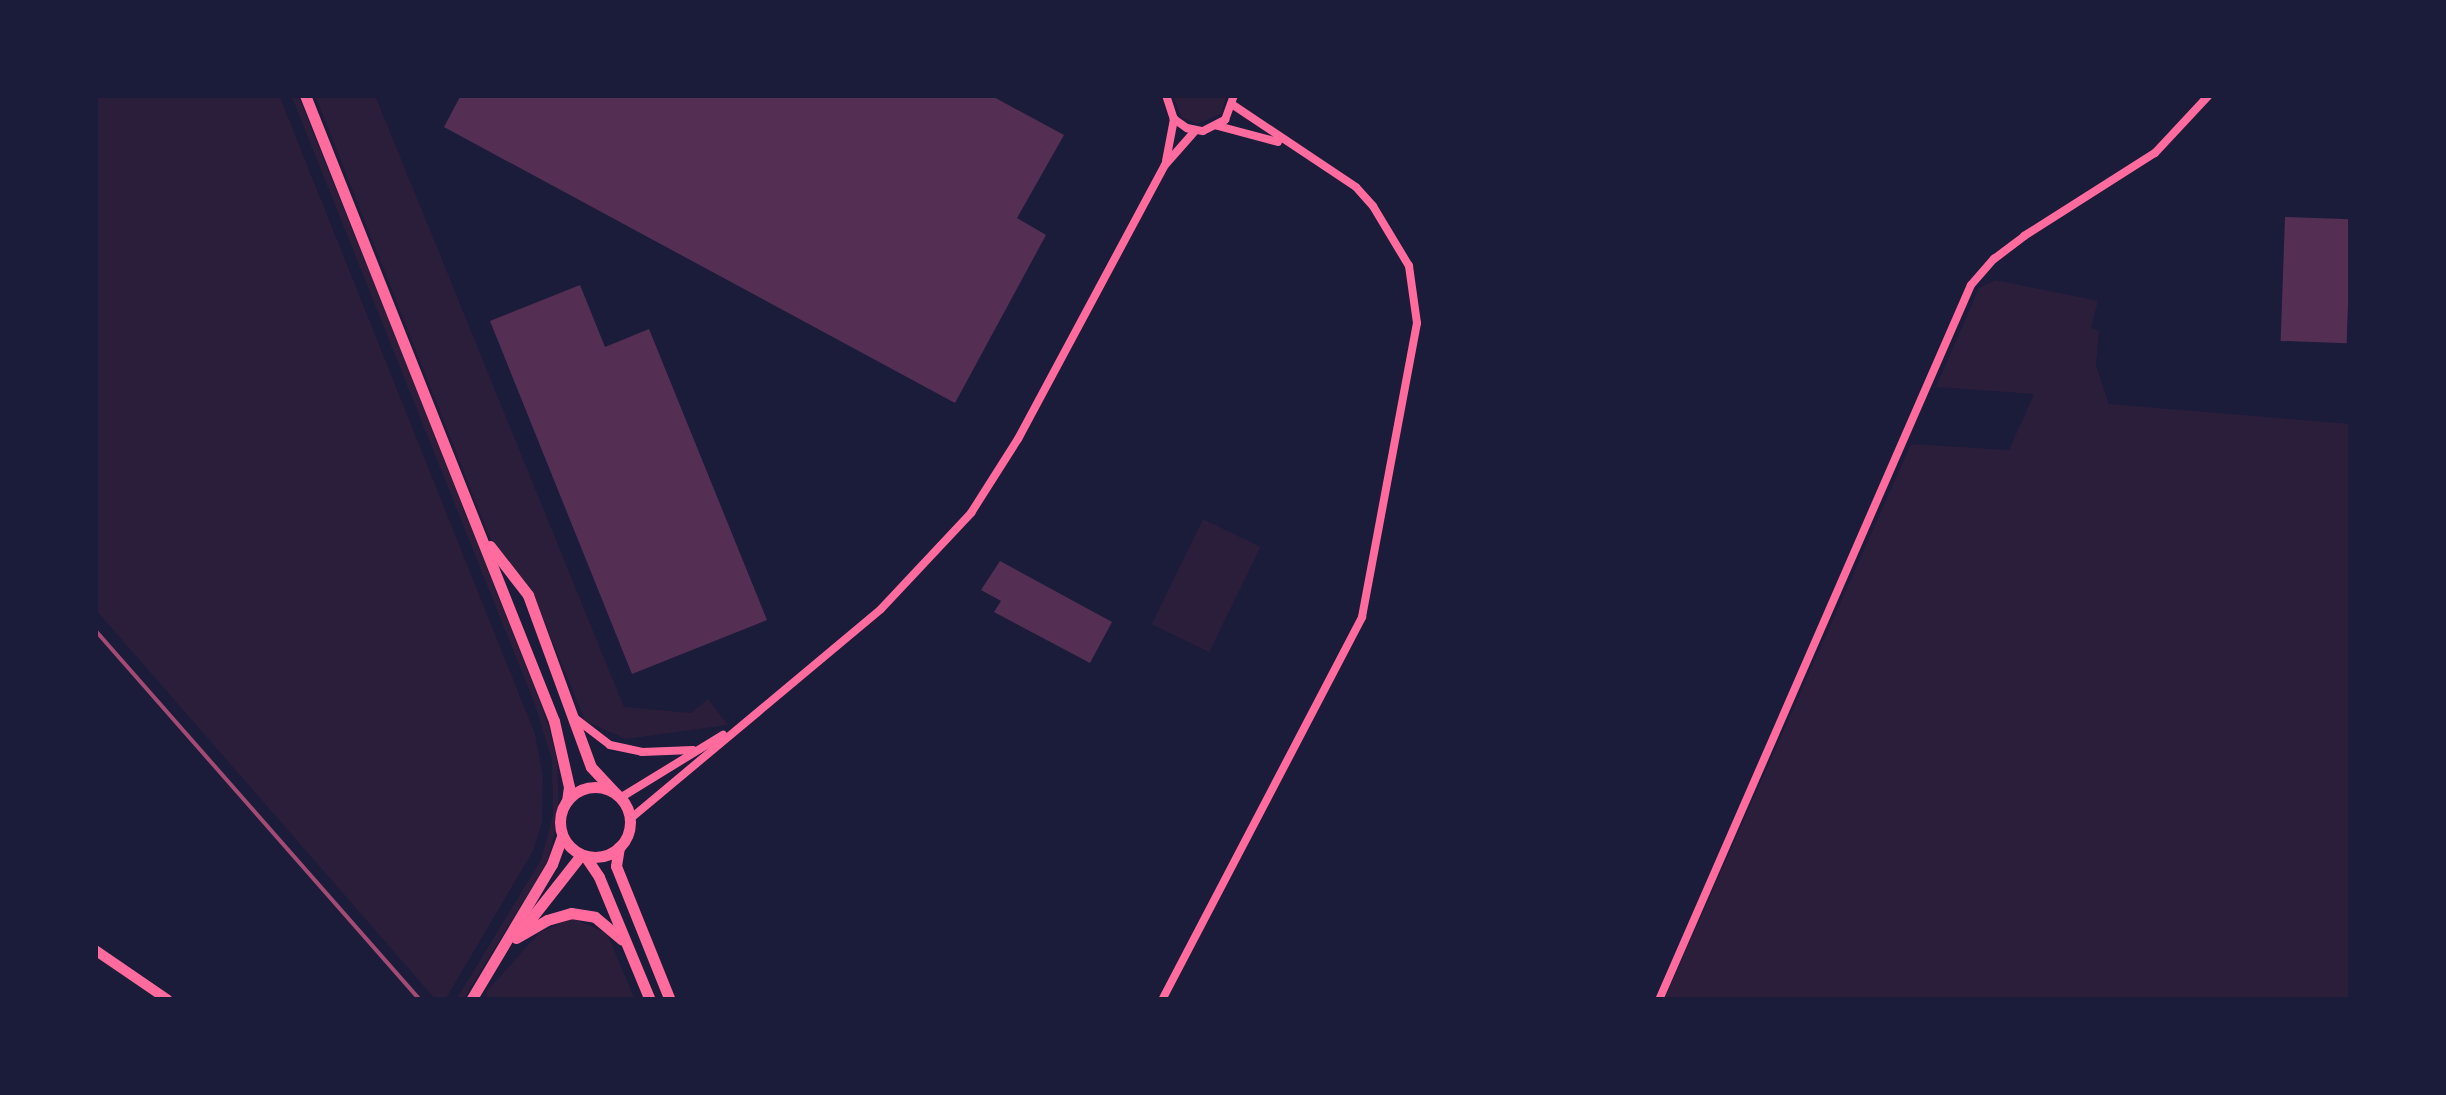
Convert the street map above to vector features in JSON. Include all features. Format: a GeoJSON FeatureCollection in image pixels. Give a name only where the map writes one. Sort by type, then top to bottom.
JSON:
{"type":"FeatureCollection","features":[{"type":"Feature","properties":{"kind":"main road"},"geometry":{"type":"LineString","coordinates":[[305,95],[554,721],[569,787],[560,820],[562,836],[552,864],[471,1000]]}},
{"type":"Feature","properties":{"kind":"main road"},"geometry":{"type":"LineString","coordinates":[[481,534],[528,595],[591,767],[619,797],[630,818],[616,866],[670,1000]]}},
{"type":"Feature","properties":{"kind":"main road"},"geometry":{"type":"LineString","coordinates":[[567,801],[594,787],[619,797]]}},
{"type":"Feature","properties":{"kind":"main road"},"geometry":{"type":"LineString","coordinates":[[562,836],[583,855],[650,1000]]}},
{"type":"Feature","properties":{"kind":"main road"},"geometry":{"type":"LineString","coordinates":[[583,855],[606,856],[620,847]]}},
{"type":"Feature","properties":{"kind":"main road"},"geometry":{"type":"LineString","coordinates":[[502,952],[583,855]]}},
{"type":"Feature","properties":{"kind":"main road"},"geometry":{"type":"LineString","coordinates":[[516,938],[547,920],[571,913],[595,917],[628,946]]}},
{"type":"Feature","properties":{"kind":"street"},"geometry":{"type":"LineString","coordinates":[[1165,165],[1174,119],[1166,95]]}},
{"type":"Feature","properties":{"kind":"street"},"geometry":{"type":"LineString","coordinates":[[1659,1000],[1971,286],[1994,259],[2024,236],[2155,153],[2209,95]]}},
{"type":"Feature","properties":{"kind":"street"},"geometry":{"type":"LineString","coordinates":[[1162,1000],[1362,617],[1416,323],[1409,266],[1373,206],[1356,187],[1288,145],[1233,100],[1218,126]]}},
{"type":"Feature","properties":{"kind":"street"},"geometry":{"type":"LineString","coordinates":[[1174,119],[1195,131]]}},
{"type":"Feature","properties":{"kind":"street"},"geometry":{"type":"LineString","coordinates":[[630,818],[881,609],[971,513],[1018,440],[1165,165],[1195,131],[1218,126],[1288,145]]}},
{"type":"Feature","properties":{"kind":"street"},"geometry":{"type":"LineString","coordinates":[[576,719],[610,745],[642,752],[694,750]]}},
{"type":"Feature","properties":{"kind":"street"},"geometry":{"type":"LineString","coordinates":[[619,797],[641,789],[694,750],[731,730]]}},
{"type":"Feature","properties":{"kind":"street"},"geometry":{"type":"LineString","coordinates":[[95,950],[168,1000]]}},
{"type":"Feature","properties":{"kind":"shaded area"},"geometry":{"type":"Polygon","coordinates":[[[95,95],[279,95],[535,734],[543,776],[542,823],[533,851],[445,1000],[436,1000],[95,609],[95,95]]]}},
{"type":"Feature","properties":{"kind":"shaded area"},"geometry":{"type":"Polygon","coordinates":[[[291,95],[298,95],[395,336],[544,712],[557,759],[559,815],[547,863],[463,1000],[456,1000],[541,860],[553,815],[552,760],[535,705],[291,95]]]}},
{"type":"Feature","properties":{"kind":"shaded area"},"geometry":{"type":"Polygon","coordinates":[[[315,95],[375,95],[624,707],[691,713],[708,699],[728,725],[626,739],[585,721],[535,598],[490,538],[315,95]]]}},
{"type":"Feature","properties":{"kind":"shaded area"},"geometry":{"type":"Polygon","coordinates":[[[1173,95],[1226,97],[1221,114],[1197,124],[1181,117],[1173,95]]]}},
{"type":"Feature","properties":{"kind":"shaded area"},"geometry":{"type":"Polygon","coordinates":[[[1995,280],[2098,301],[2091,328],[2099,331],[2096,365],[2109,404],[2351,424],[2351,1000],[1664,1000],[1911,444],[2009,450],[2034,394],[1936,387],[1979,288],[1995,280]]]}},
{"type":"Feature","properties":{"kind":"shaded area"},"geometry":{"type":"Polygon","coordinates":[[[1203,519],[1261,547],[1209,652],[1152,624],[1203,519]]]}},
{"type":"Feature","properties":{"kind":"shaded area"},"geometry":{"type":"Polygon","coordinates":[[[572,918],[607,933],[635,1000],[488,1000],[486,992],[539,933],[572,918]]]}},
{"type":"Feature","properties":{"kind":"building"},"geometry":{"type":"Polygon","coordinates":[[[461,95],[990,95],[1064,135],[1017,218],[1046,235],[955,403],[444,127],[461,95]]]}},
{"type":"Feature","properties":{"kind":"building"},"geometry":{"type":"Polygon","coordinates":[[[2285,217],[2351,219],[2347,343],[2281,341],[2285,217]]]}},
{"type":"Feature","properties":{"kind":"building"},"geometry":{"type":"Polygon","coordinates":[[[580,285],[605,347],[649,329],[767,620],[632,674],[490,321],[580,285]]]}},
{"type":"Feature","properties":{"kind":"building"},"geometry":{"type":"Polygon","coordinates":[[[1000,561],[1112,622],[1090,663],[994,612],[1001,601],[981,590],[1000,561]]]}},
{"type":"Feature","properties":{"kind":"railway"},"geometry":{"type":"LineString","coordinates":[[95,630],[420,1000]]}}]}
